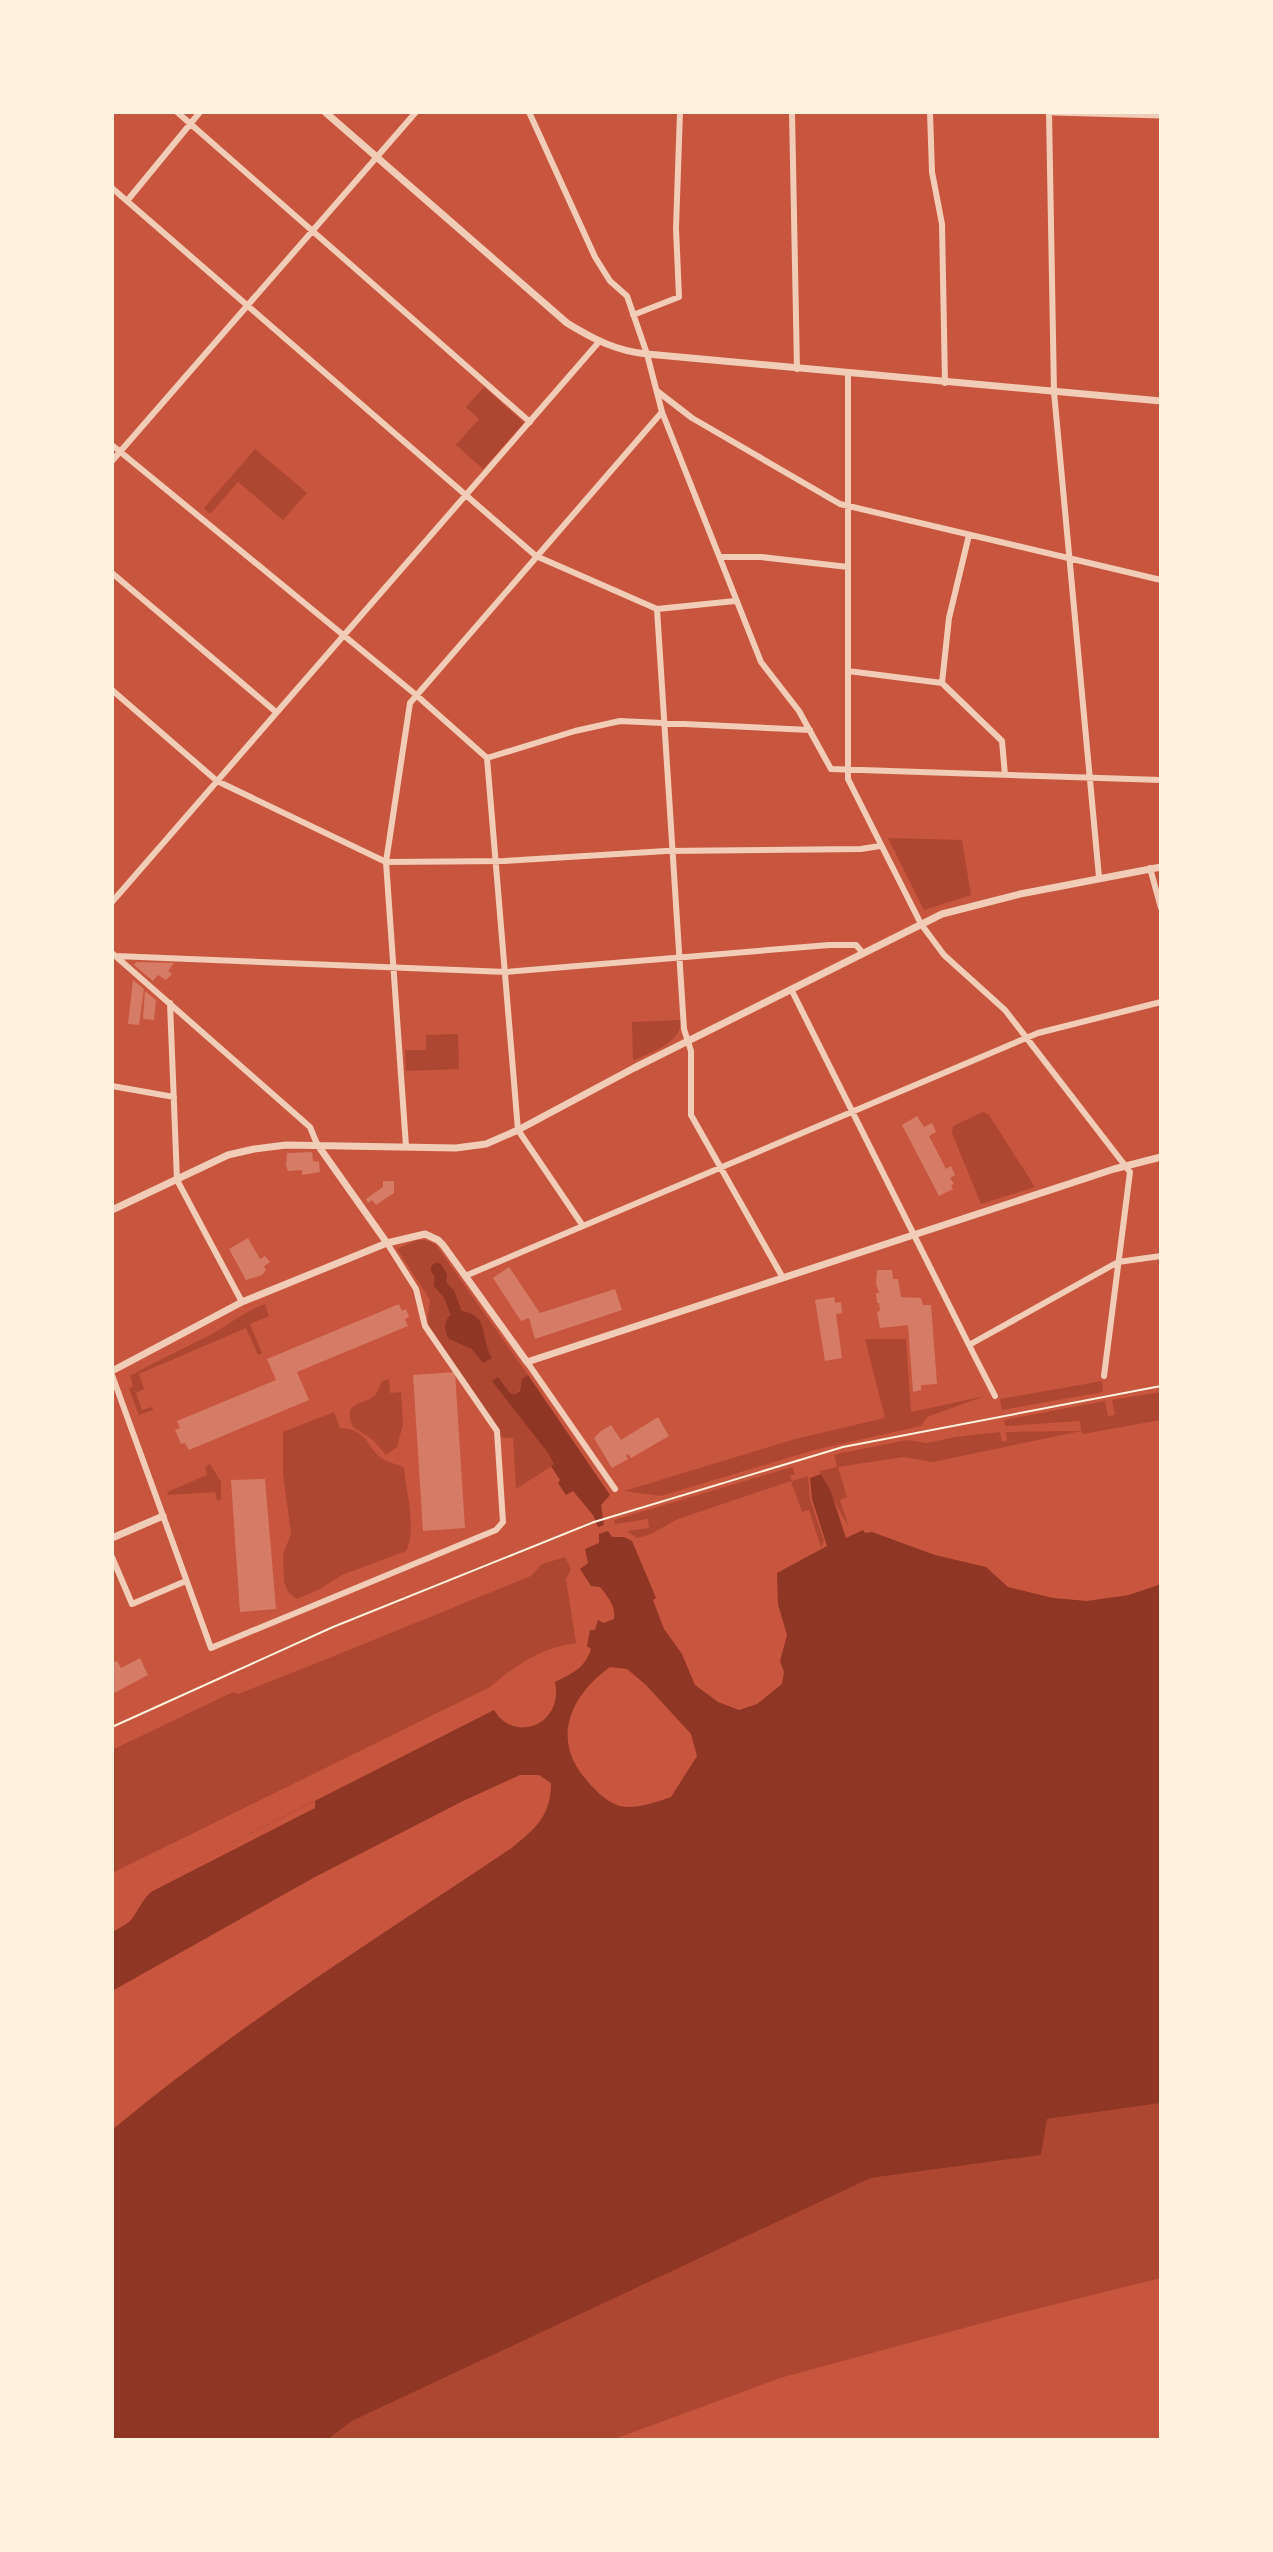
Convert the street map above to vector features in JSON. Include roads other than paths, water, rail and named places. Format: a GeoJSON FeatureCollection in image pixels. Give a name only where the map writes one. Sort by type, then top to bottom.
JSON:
{"type":"FeatureCollection","features":[{"type":"Feature","properties":{"kind":"street"},"geometry":{"type":"LineString","coordinates":[[177,112],[530,422]]}},
{"type":"Feature","properties":{"kind":"street"},"geometry":{"type":"LineString","coordinates":[[127,201],[200,112]]}},
{"type":"Feature","properties":{"kind":"street"},"geometry":{"type":"LineString","coordinates":[[325,112],[567,323],[598,343],[647,354],[1161,401]]}},
{"type":"Feature","properties":{"kind":"street"},"geometry":{"type":"LineString","coordinates":[[112,461],[416,112]]}},
{"type":"Feature","properties":{"kind":"street"},"geometry":{"type":"LineString","coordinates":[[529,112],[595,257],[610,281],[627,296],[662,412],[761,662],[799,711],[831,769],[1161,780]]}},
{"type":"Feature","properties":{"kind":"street"},"geometry":{"type":"LineString","coordinates":[[633,315],[679,297],[676,228],[680,112]]}},
{"type":"Feature","properties":{"kind":"street"},"geometry":{"type":"LineString","coordinates":[[792,112],[797,369]]}},
{"type":"Feature","properties":{"kind":"street"},"geometry":{"type":"LineString","coordinates":[[930,112],[932,172],[942,224],[945,383]]}},
{"type":"Feature","properties":{"kind":"street"},"geometry":{"type":"LineString","coordinates":[[1099,877],[1054,392],[1052,112],[1161,115]]}},
{"type":"Feature","properties":{"kind":"street"},"geometry":{"type":"LineString","coordinates":[[112,188],[536,556],[657,609],[735,601]]}},
{"type":"Feature","properties":{"kind":"street"},"geometry":{"type":"LineString","coordinates":[[112,902],[598,343]]}},
{"type":"Feature","properties":{"kind":"street"},"geometry":{"type":"LineString","coordinates":[[848,374],[848,779],[921,924],[944,955],[1005,1010],[1130,1172],[1104,1376]]}},
{"type":"Feature","properties":{"kind":"street"},"geometry":{"type":"LineString","coordinates":[[657,391],[692,418],[840,504],[1161,580]]}},
{"type":"Feature","properties":{"kind":"street"},"geometry":{"type":"LineString","coordinates":[[406,1146],[386,862],[410,703],[662,412]]}},
{"type":"Feature","properties":{"kind":"street"},"geometry":{"type":"LineString","coordinates":[[112,445],[415,694],[487,758],[518,1130],[583,1226]]}},
{"type":"Feature","properties":{"kind":"street"},"geometry":{"type":"LineString","coordinates":[[942,683],[949,618],[969,535]]}},
{"type":"Feature","properties":{"kind":"street"},"geometry":{"type":"LineString","coordinates":[[720,557],[761,557],[848,567]]}},
{"type":"Feature","properties":{"kind":"street"},"geometry":{"type":"LineString","coordinates":[[112,573],[276,712]]}},
{"type":"Feature","properties":{"kind":"street"},"geometry":{"type":"LineString","coordinates":[[657,609],[691,1115],[783,1278]]}},
{"type":"Feature","properties":{"kind":"street"},"geometry":{"type":"LineString","coordinates":[[848,671],[942,683],[1002,741],[1005,775]]}},
{"type":"Feature","properties":{"kind":"street"},"geometry":{"type":"LineString","coordinates":[[112,690],[217,781],[386,862],[497,861],[674,851],[861,849],[880,846]]}},
{"type":"Feature","properties":{"kind":"street"},"geometry":{"type":"LineString","coordinates":[[487,758],[575,731],[620,721],[810,730]]}},
{"type":"Feature","properties":{"kind":"street"},"geometry":{"type":"LineString","coordinates":[[112,1210],[239,1152],[278,1145],[456,1148],[486,1144],[688,1040],[921,924],[962,907],[1099,877],[1161,867]]}},
{"type":"Feature","properties":{"kind":"street"},"geometry":{"type":"LineString","coordinates":[[1150,868],[1161,908]]}},
{"type":"Feature","properties":{"kind":"street"},"geometry":{"type":"LineString","coordinates":[[114,955],[506,972],[829,945],[856,945],[863,953]]}},
{"type":"Feature","properties":{"kind":"street"},"geometry":{"type":"LineString","coordinates":[[114,955],[310,1127],[317,1144],[387,1243],[416,1289],[425,1326],[497,1431],[503,1522],[496,1530],[211,1648],[112,1373],[242,1302],[387,1243],[415,1235],[432,1237],[443,1245],[615,1489]]}},
{"type":"Feature","properties":{"kind":"street"},"geometry":{"type":"LineString","coordinates":[[791,989],[995,1396]]}},
{"type":"Feature","properties":{"kind":"street"},"geometry":{"type":"LineString","coordinates":[[465,1276],[1038,1033],[1161,1002]]}},
{"type":"Feature","properties":{"kind":"street"},"geometry":{"type":"LineString","coordinates":[[170,1003],[177,1180],[242,1302]]}},
{"type":"Feature","properties":{"kind":"street"},"geometry":{"type":"LineString","coordinates":[[112,1086],[174,1097]]}},
{"type":"Feature","properties":{"kind":"street"},"geometry":{"type":"LineString","coordinates":[[527,1362],[1125,1165],[1161,1157]]}},
{"type":"Feature","properties":{"kind":"street"},"geometry":{"type":"LineString","coordinates":[[969,1345],[1118,1262],[1161,1256]]}},
{"type":"Feature","properties":{"kind":"street"},"geometry":{"type":"LineString","coordinates":[[112,1538],[163,1516]]}},
{"type":"Feature","properties":{"kind":"street"},"geometry":{"type":"LineString","coordinates":[[112,1557],[132,1604],[186,1581]]}},
{"type":"Feature","properties":{"kind":"waterway"},"geometry":{"type":"LineString","coordinates":[[437,1269],[441,1276],[440,1284],[449,1294],[455,1310]]}}]}
